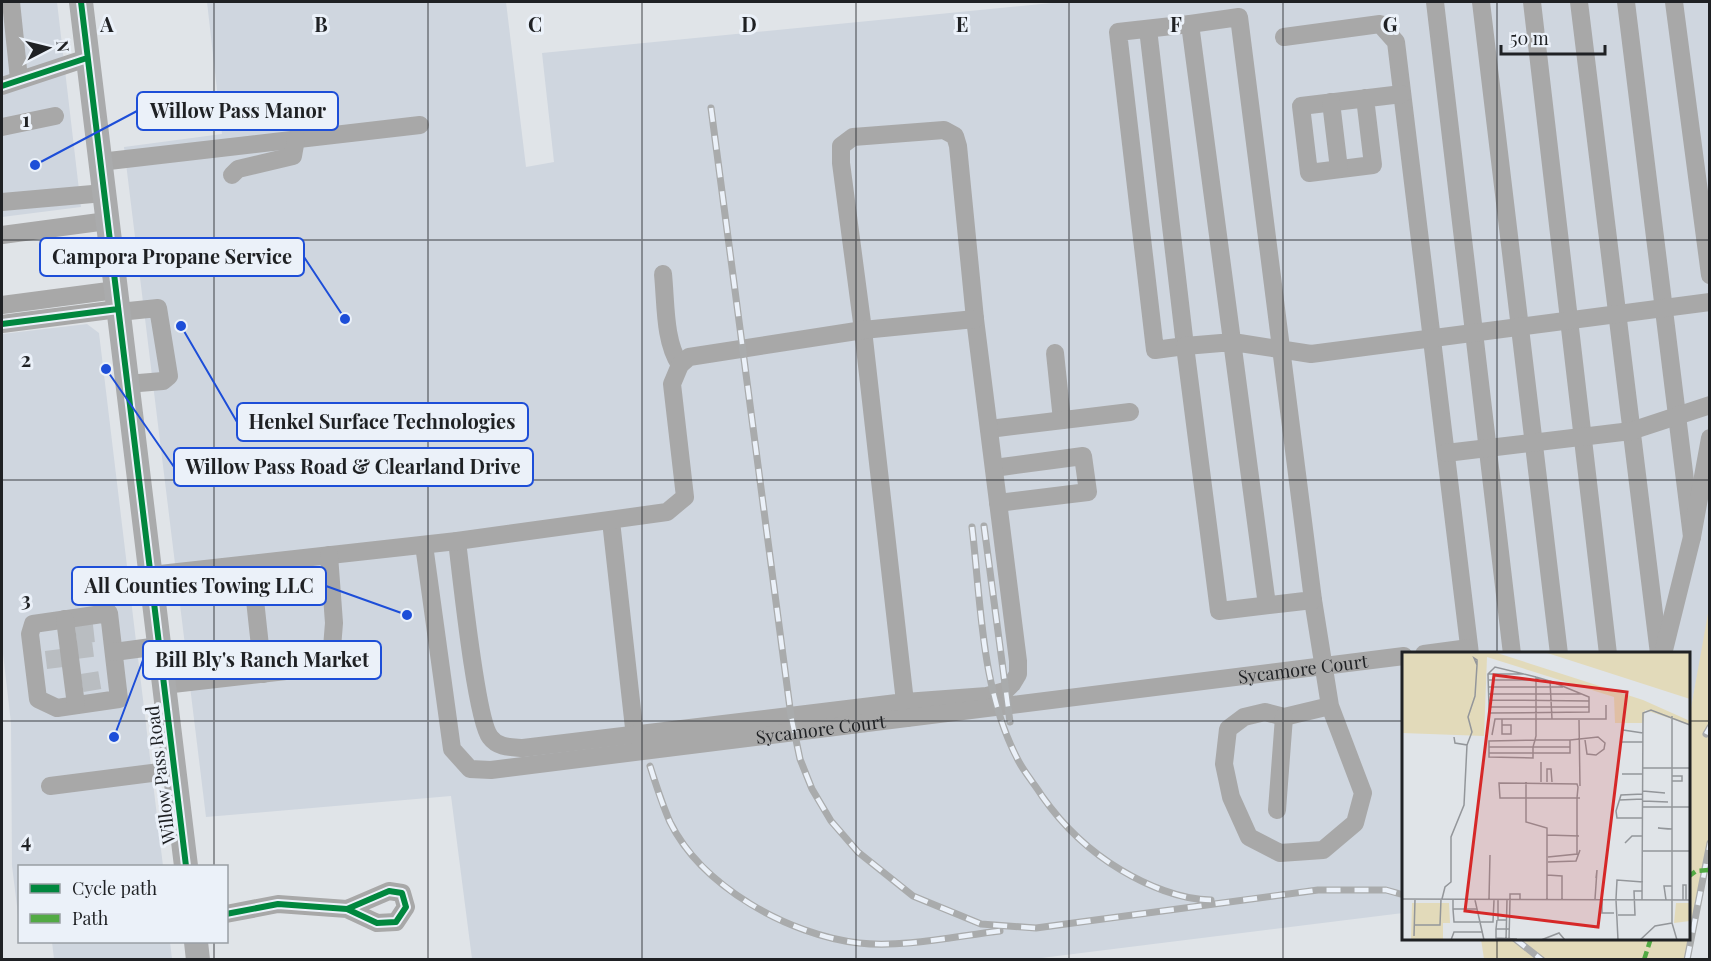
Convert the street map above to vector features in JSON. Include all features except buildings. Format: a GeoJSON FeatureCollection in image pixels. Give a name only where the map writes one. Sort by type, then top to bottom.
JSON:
{"type":"FeatureCollection","features":[{"type":"Feature","properties":{"kind":"main road","name":"Willow Pass Road"},"geometry":{"type":"LineString","coordinates":[[81,2],[186,865]]}},
{"type":"Feature","properties":{"kind":"main road"},"geometry":{"type":"LineString","coordinates":[[196,943],[198,960]]}},
{"type":"Feature","properties":{"kind":"street"},"geometry":{"type":"LineString","coordinates":[[11,2],[19,79]]}},
{"type":"Feature","properties":{"kind":"street"},"geometry":{"type":"LineString","coordinates":[[1435,2],[1512,652]]}},
{"type":"Feature","properties":{"kind":"street"},"geometry":{"type":"LineString","coordinates":[[1481,2],[1522,326],[1559,652]]}},
{"type":"Feature","properties":{"kind":"street"},"geometry":{"type":"LineString","coordinates":[[1532,2],[1608,652]]}},
{"type":"Feature","properties":{"kind":"street"},"geometry":{"type":"LineString","coordinates":[[1579,2],[1631,431],[1661,652]]}},
{"type":"Feature","properties":{"kind":"street"},"geometry":{"type":"LineString","coordinates":[[1626,2],[1692,537]]}},
{"type":"Feature","properties":{"kind":"street"},"geometry":{"type":"LineString","coordinates":[[1674,2],[1710,275]]}},
{"type":"Feature","properties":{"kind":"street"},"geometry":{"type":"LineString","coordinates":[[1330,706],[1284,717],[1264,712],[1244,717],[1228,729],[1224,764],[1231,797],[1249,837],[1280,852],[1323,850],[1355,823],[1363,793],[1330,706],[1313,600],[1283,350],[1239,17],[1118,32],[1155,350],[1233,342],[1283,350],[1311,354],[1710,302]]}},
{"type":"Feature","properties":{"kind":"street"},"geometry":{"type":"LineString","coordinates":[[1190,24],[1268,605]]}},
{"type":"Feature","properties":{"kind":"street"},"geometry":{"type":"LineString","coordinates":[[1284,37],[1380,24],[1396,42],[1470,651],[1455,652]]}},
{"type":"Feature","properties":{"kind":"street"},"geometry":{"type":"LineString","coordinates":[[1148,29],[1219,611],[1313,600]]}},
{"type":"Feature","properties":{"kind":"street"},"geometry":{"type":"LineString","coordinates":[[2,86],[87,58]]}},
{"type":"Feature","properties":{"kind":"street"},"geometry":{"type":"LineString","coordinates":[[1365,98],[1373,165],[1309,173],[1301,106],[1330,102],[1365,98],[1402,94]]}},
{"type":"Feature","properties":{"kind":"street"},"geometry":{"type":"LineString","coordinates":[[1330,102],[1339,169]]}},
{"type":"Feature","properties":{"kind":"street"},"geometry":{"type":"LineString","coordinates":[[2,127],[55,116]]}},
{"type":"Feature","properties":{"kind":"street"},"geometry":{"type":"LineString","coordinates":[[100,162],[420,125]]}},
{"type":"Feature","properties":{"kind":"street"},"geometry":{"type":"LineString","coordinates":[[944,130],[955,136],[1018,674],[1005,691],[906,710],[863,330],[841,163],[841,146],[853,137],[944,130]]}},
{"type":"Feature","properties":{"kind":"street"},"geometry":{"type":"LineString","coordinates":[[232,175],[238,169],[293,156],[296,139]]}},
{"type":"Feature","properties":{"kind":"street"},"geometry":{"type":"LineString","coordinates":[[2,202],[104,193]]}},
{"type":"Feature","properties":{"kind":"street"},"geometry":{"type":"LineString","coordinates":[[2,235],[107,221]]}},
{"type":"Feature","properties":{"kind":"street"},"geometry":{"type":"LineString","coordinates":[[663,274],[670,343],[673,355],[680,366]]}},
{"type":"Feature","properties":{"kind":"street"},"geometry":{"type":"LineString","coordinates":[[2,324],[118,304]]}},
{"type":"Feature","properties":{"kind":"street"},"geometry":{"type":"LineString","coordinates":[[2,305],[118,304],[158,308],[169,376],[163,381],[127,384]]}},
{"type":"Feature","properties":{"kind":"street"},"geometry":{"type":"LineString","coordinates":[[151,575],[457,541],[667,512],[685,497],[672,384],[680,366],[689,357],[863,330],[975,319]]}},
{"type":"Feature","properties":{"kind":"street"},"geometry":{"type":"LineString","coordinates":[[1055,354],[1062,420]]}},
{"type":"Feature","properties":{"kind":"street"},"geometry":{"type":"LineString","coordinates":[[1446,453],[1631,431],[1710,405]]}},
{"type":"Feature","properties":{"kind":"street"},"geometry":{"type":"LineString","coordinates":[[989,429],[1130,412]]}},
{"type":"Feature","properties":{"kind":"street"},"geometry":{"type":"LineString","coordinates":[[1662,652],[1692,537],[1710,438]]}},
{"type":"Feature","properties":{"kind":"street"},"geometry":{"type":"LineString","coordinates":[[994,468],[1083,456],[1088,492],[998,503]]}},
{"type":"Feature","properties":{"kind":"street"},"geometry":{"type":"LineString","coordinates":[[457,541],[480,704],[489,736],[504,747],[523,748],[636,743],[612,521]]}},
{"type":"Feature","properties":{"kind":"street","name":"Sycamore Court"},"geometry":{"type":"LineString","coordinates":[[424,545],[452,749],[470,769],[491,770],[636,743],[906,710],[1402,656]]}},
{"type":"Feature","properties":{"kind":"street"},"geometry":{"type":"LineString","coordinates":[[164,685],[312,668],[331,660],[334,623],[329,555]]}},
{"type":"Feature","properties":{"kind":"street"},"geometry":{"type":"LineString","coordinates":[[224,567],[247,582],[255,600],[263,674]]}},
{"type":"Feature","properties":{"kind":"street"},"geometry":{"type":"LineString","coordinates":[[78,645],[159,646]]}},
{"type":"Feature","properties":{"kind":"street"},"geometry":{"type":"LineString","coordinates":[[78,645],[93,681],[119,699],[57,708],[38,699],[78,645]]}},
{"type":"Feature","properties":{"kind":"street"},"geometry":{"type":"LineString","coordinates":[[78,645],[93,681]]}},
{"type":"Feature","properties":{"kind":"street"},"geometry":{"type":"LineString","coordinates":[[76,705],[93,681]]}},
{"type":"Feature","properties":{"kind":"street"},"geometry":{"type":"LineString","coordinates":[[1277,810],[1284,717]]}},
{"type":"Feature","properties":{"kind":"street"},"geometry":{"type":"LineString","coordinates":[[51,786],[174,770]]}},
{"type":"Feature","properties":{"kind":"street"},"geometry":{"type":"LineString","coordinates":[[228,914],[278,904],[347,909]]}},
{"type":"Feature","properties":{"kind":"shaded area"},"geometry":{"type":"Polygon","coordinates":[[[2,2],[57,2],[81,207],[2,217],[2,2]]]}},
{"type":"Feature","properties":{"kind":"shaded area"},"geometry":{"type":"Polygon","coordinates":[[[207,2],[506,2],[526,167],[554,162],[542,53],[1062,2],[1709,2],[1710,608],[1690,714],[1690,652],[1402,652],[1402,913],[1025,960],[472,959],[451,796],[206,817],[124,147],[222,134],[207,2]]]}},
{"type":"Feature","properties":{"kind":"shaded area"},"geometry":{"type":"Polygon","coordinates":[[[87,324],[99,333],[163,865],[18,865],[18,914],[12,866],[11,723],[2,645],[2,334],[87,324]]]}},
{"type":"Feature","properties":{"kind":"shaded area"},"geometry":{"type":"Polygon","coordinates":[[[1709,608],[1709,843],[1687,959],[1484,959],[1481,940],[1690,940],[1690,713],[1709,608]]]}},
{"type":"Feature","properties":{"kind":"shaded area"},"geometry":{"type":"Polygon","coordinates":[[[52,943],[170,943],[172,959],[54,959],[52,943]]]}},
{"type":"Feature","properties":{"kind":"tunnel"},"geometry":{"type":"LineString","coordinates":[[76,635],[94,633]]}},
{"type":"Feature","properties":{"kind":"tunnel"},"geometry":{"type":"LineString","coordinates":[[75,650],[100,647]]}},
{"type":"Feature","properties":{"kind":"tunnel"},"geometry":{"type":"LineString","coordinates":[[46,660],[62,658]]}},
{"type":"Feature","properties":{"kind":"tunnel"},"geometry":{"type":"LineString","coordinates":[[82,683],[100,680]]}},
{"type":"Feature","properties":{"kind":"railway"},"geometry":{"type":"LineString","coordinates":[[711,108],[791,716],[800,759],[812,789],[831,821],[858,852],[913,896],[981,924],[1036,928],[1318,890],[1386,890],[1402,894]]}},
{"type":"Feature","properties":{"kind":"railway"},"geometry":{"type":"LineString","coordinates":[[984,526],[1010,722]]}},
{"type":"Feature","properties":{"kind":"railway"},"geometry":{"type":"LineString","coordinates":[[972,527],[989,674],[1005,731],[1022,768],[1068,828],[1109,863],[1164,891],[1211,900]]}},
{"type":"Feature","properties":{"kind":"railway"},"geometry":{"type":"LineString","coordinates":[[1706,734],[1710,727]]}},
{"type":"Feature","properties":{"kind":"railway"},"geometry":{"type":"LineString","coordinates":[[650,766],[670,822],[684,846],[725,887],[750,904],[777,918],[804,930],[832,938],[876,944],[911,943],[1000,931]]}},
{"type":"Feature","properties":{"kind":"railway"},"geometry":{"type":"LineString","coordinates":[[1687,960],[1710,843]]}},
{"type":"Feature","properties":{"kind":"railway"},"geometry":{"type":"LineString","coordinates":[[1517,940],[1542,960]]}},
{"type":"Feature","properties":{"kind":"marked path"},"geometry":{"type":"LineString","coordinates":[[1690,876],[1696,871],[1710,870]]}},
{"type":"Feature","properties":{"kind":"marked path"},"geometry":{"type":"LineString","coordinates":[[1644,960],[1650,940]]}},
{"type":"Feature","properties":{"kind":"cycle path"},"geometry":{"type":"LineString","coordinates":[[81,2],[186,865]]}},
{"type":"Feature","properties":{"kind":"cycle path"},"geometry":{"type":"LineString","coordinates":[[2,86],[87,58]]}},
{"type":"Feature","properties":{"kind":"cycle path"},"geometry":{"type":"LineString","coordinates":[[2,324],[118,309]]}},
{"type":"Feature","properties":{"kind":"cycle path"},"geometry":{"type":"LineString","coordinates":[[389,891],[402,893],[406,907],[396,922],[377,923],[347,909],[389,891]]}},
{"type":"Feature","properties":{"kind":"cycle path"},"geometry":{"type":"LineString","coordinates":[[228,914],[278,904],[347,909]]}},
{"type":"Feature","properties":{"kind":"place","name":"Willow Pass Manor"},"geometry":{"type":"Point","coordinates":[35,165]}},
{"type":"Feature","properties":{"kind":"place","name":"Campora Propane Service"},"geometry":{"type":"Point","coordinates":[345,319]}},
{"type":"Feature","properties":{"kind":"place","name":"Henkel Surface Technologies"},"geometry":{"type":"Point","coordinates":[181,326]}},
{"type":"Feature","properties":{"kind":"place","name":"Willow Pass Road & Clearland Drive"},"geometry":{"type":"Point","coordinates":[106,369]}},
{"type":"Feature","properties":{"kind":"place","name":"All Counties Towing LLC"},"geometry":{"type":"Point","coordinates":[407,615]}},
{"type":"Feature","properties":{"kind":"place","name":"Bill Bly's Ranch Market"},"geometry":{"type":"Point","coordinates":[114,737]}}]}
